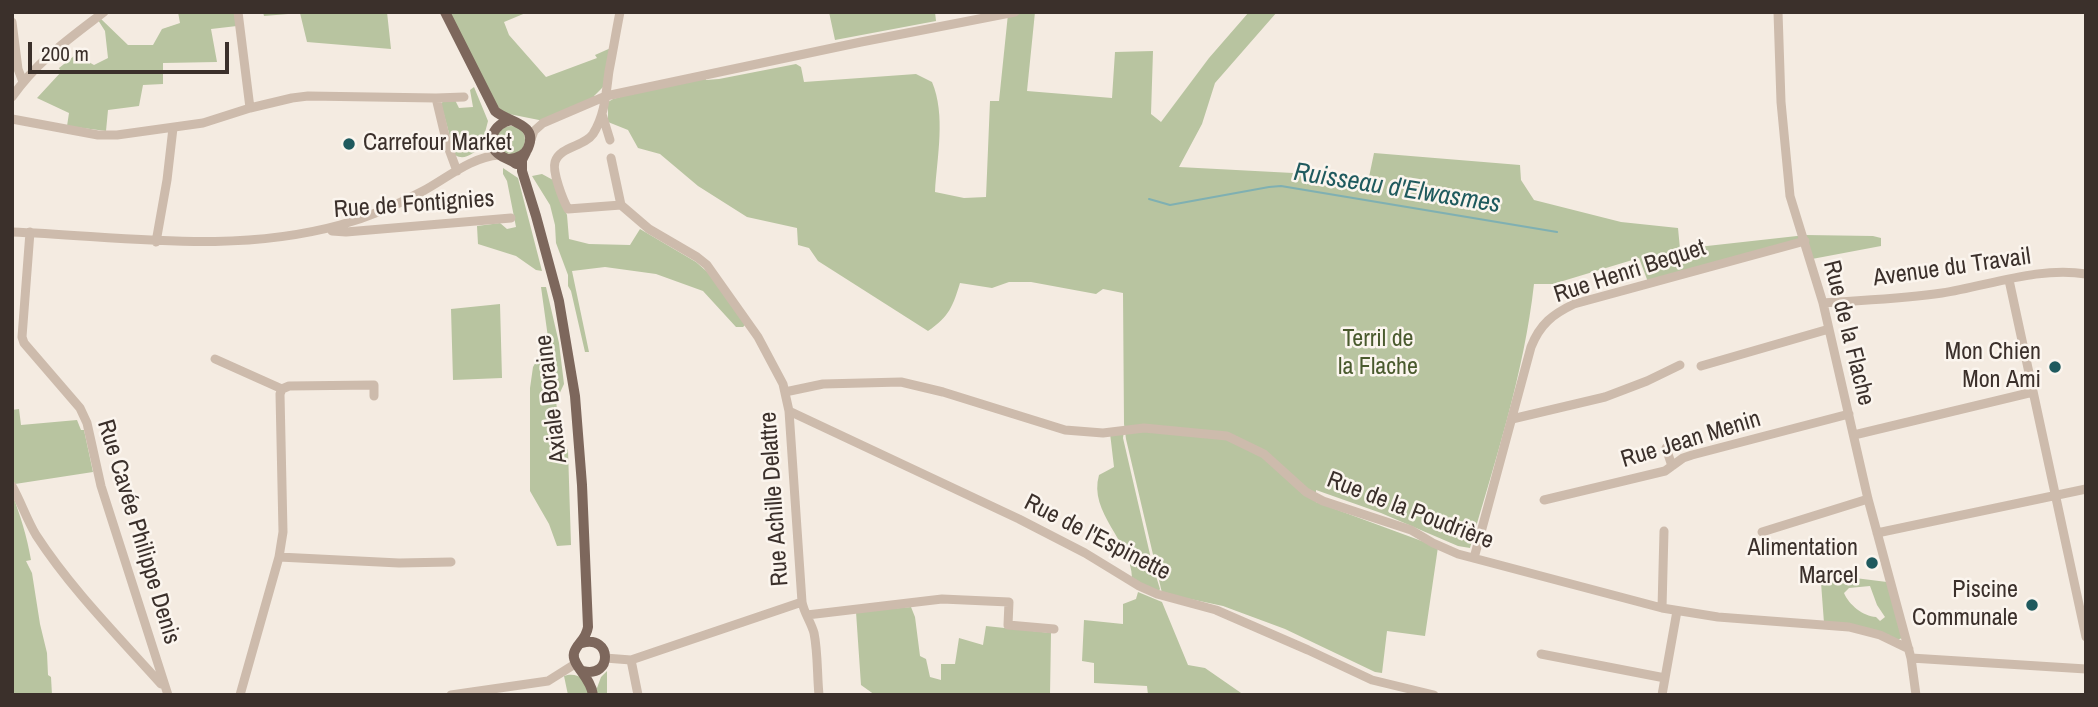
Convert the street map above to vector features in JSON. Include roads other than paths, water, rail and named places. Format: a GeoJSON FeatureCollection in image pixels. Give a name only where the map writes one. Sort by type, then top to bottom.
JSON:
{"type":"FeatureCollection","features":[{"type":"Feature","properties":{"kind":"main road"},"geometry":{"type":"LineString","coordinates":[[445,12],[491,105],[498,114],[526,128],[530,139],[528,148],[521,156],[510,159]]}},
{"type":"Feature","properties":{"kind":"main road"},"geometry":{"type":"LineString","coordinates":[[491,105],[495,122],[495,150],[499,155]]}},
{"type":"Feature","properties":{"kind":"main road"},"geometry":{"type":"LineString","coordinates":[[493,134],[500,123],[514,121]]}},
{"type":"Feature","properties":{"kind":"main road","name":"Axiale Boraine"},"geometry":{"type":"LineString","coordinates":[[528,148],[522,160],[522,171],[548,256],[569,352],[579,438],[588,627]]}},
{"type":"Feature","properties":{"kind":"main road","name":"Axiale Boraine"},"geometry":{"type":"LineString","coordinates":[[499,155],[510,159],[522,171]]}},
{"type":"Feature","properties":{"kind":"main road"},"geometry":{"type":"LineString","coordinates":[[588,627],[574,654],[592,692]]}},
{"type":"Feature","properties":{"kind":"main road"},"geometry":{"type":"LineString","coordinates":[[588,627],[604,650],[605,658],[597,671],[592,692]]}},
{"type":"Feature","properties":{"kind":"main road"},"geometry":{"type":"LineString","coordinates":[[582,643],[598,643]]}},
{"type":"Feature","properties":{"kind":"main road"},"geometry":{"type":"LineString","coordinates":[[579,668],[597,671]]}},
{"type":"Feature","properties":{"kind":"street"},"geometry":{"type":"LineString","coordinates":[[12,97],[39,63],[104,12]]}},
{"type":"Feature","properties":{"kind":"street"},"geometry":{"type":"LineString","coordinates":[[238,12],[250,108]]}},
{"type":"Feature","properties":{"kind":"street"},"geometry":{"type":"LineString","coordinates":[[611,158],[621,205],[568,209],[554,171],[554,163],[565,151],[578,146],[592,135],[602,114],[620,12]]}},
{"type":"Feature","properties":{"kind":"street"},"geometry":{"type":"LineString","coordinates":[[528,148],[534,131],[543,123],[606,96],[1014,12]]}},
{"type":"Feature","properties":{"kind":"street","name":"Rue de la Flache"},"geometry":{"type":"LineString","coordinates":[[1778,12],[1779,65],[1790,196],[1823,303],[1868,499],[1910,653],[1916,695]]}},
{"type":"Feature","properties":{"kind":"street"},"geometry":{"type":"LineString","coordinates":[[12,22],[18,69],[23,82]]}},
{"type":"Feature","properties":{"kind":"street"},"geometry":{"type":"LineString","coordinates":[[12,119],[98,135],[128,134],[217,120],[250,108],[308,96],[464,97]]}},
{"type":"Feature","properties":{"kind":"street"},"geometry":{"type":"LineString","coordinates":[[436,98],[447,144],[457,171]]}},
{"type":"Feature","properties":{"kind":"street"},"geometry":{"type":"LineString","coordinates":[[602,114],[610,140]]}},
{"type":"Feature","properties":{"kind":"street"},"geometry":{"type":"LineString","coordinates":[[514,121],[543,123]]}},
{"type":"Feature","properties":{"kind":"street"},"geometry":{"type":"LineString","coordinates":[[156,242],[173,128]]}},
{"type":"Feature","properties":{"kind":"street"},"geometry":{"type":"LineString","coordinates":[[483,157],[493,134]]}},
{"type":"Feature","properties":{"kind":"street"},"geometry":{"type":"LineString","coordinates":[[12,232],[156,242],[255,240],[319,230],[381,211],[483,157],[499,155]]}},
{"type":"Feature","properties":{"kind":"street","name":"Rue Achille Delattre"},"geometry":{"type":"LineString","coordinates":[[621,205],[649,229],[697,257],[715,274],[758,337],[783,384],[789,411],[802,602],[815,640],[819,695]]}},
{"type":"Feature","properties":{"kind":"street","name":"Rue de Fontignies"},"geometry":{"type":"LineString","coordinates":[[319,230],[346,232],[512,218]]}},
{"type":"Feature","properties":{"kind":"street","name":"Rue Cavée Philippe Denis"},"geometry":{"type":"LineString","coordinates":[[30,232],[22,337],[24,343],[80,408],[88,423],[101,486],[166,691]]}},
{"type":"Feature","properties":{"kind":"street","name":"Rue Henri Bequet"},"geometry":{"type":"LineString","coordinates":[[1474,558],[1535,336],[1550,317],[1574,304],[1805,242]]}},
{"type":"Feature","properties":{"kind":"street","name":"Avenue du Travail"},"geometry":{"type":"LineString","coordinates":[[1823,303],[1939,293],[2055,272],[2086,274]]}},
{"type":"Feature","properties":{"kind":"street"},"geometry":{"type":"LineString","coordinates":[[2009,280],[2055,496],[2082,602],[2086,637]]}},
{"type":"Feature","properties":{"kind":"street"},"geometry":{"type":"LineString","coordinates":[[1701,366],[1829,329]]}},
{"type":"Feature","properties":{"kind":"street"},"geometry":{"type":"LineString","coordinates":[[215,359],[281,391]]}},
{"type":"Feature","properties":{"kind":"street"},"geometry":{"type":"LineString","coordinates":[[1512,419],[1605,397],[1647,382],[1680,365]]}},
{"type":"Feature","properties":{"kind":"street","name":"Rue de la Poudrière"},"geometry":{"type":"LineString","coordinates":[[785,392],[823,384],[901,382],[943,392],[1065,430],[1103,433],[1144,428],[1227,436],[1264,454],[1306,492],[1323,501],[1411,530],[1444,549],[1661,608],[1717,617],[1849,627],[1880,635],[1910,653]]}},
{"type":"Feature","properties":{"kind":"street"},"geometry":{"type":"LineString","coordinates":[[281,391],[289,386],[374,385],[374,396]]}},
{"type":"Feature","properties":{"kind":"street"},"geometry":{"type":"LineString","coordinates":[[240,695],[284,533],[281,391]]}},
{"type":"Feature","properties":{"kind":"street"},"geometry":{"type":"LineString","coordinates":[[1854,435],[2033,392]]}},
{"type":"Feature","properties":{"kind":"street","name":"Rue de l'Espinette"},"geometry":{"type":"LineString","coordinates":[[789,411],[1019,519],[1157,594],[1216,610],[1372,680],[1434,695]]}},
{"type":"Feature","properties":{"kind":"street","name":"Rue Jean Menin"},"geometry":{"type":"LineString","coordinates":[[1544,500],[1665,471],[1692,455],[1849,414]]}},
{"type":"Feature","properties":{"kind":"street"},"geometry":{"type":"LineString","coordinates":[[1666,448],[1672,466]]}},
{"type":"Feature","properties":{"kind":"street"},"geometry":{"type":"LineString","coordinates":[[12,486],[31,527],[48,552],[88,604],[166,691]]}},
{"type":"Feature","properties":{"kind":"street"},"geometry":{"type":"LineString","coordinates":[[1877,533],[2086,489]]}},
{"type":"Feature","properties":{"kind":"street"},"geometry":{"type":"LineString","coordinates":[[1762,532],[1868,499]]}},
{"type":"Feature","properties":{"kind":"street"},"geometry":{"type":"LineString","coordinates":[[1661,608],[1664,531]]}},
{"type":"Feature","properties":{"kind":"street"},"geometry":{"type":"LineString","coordinates":[[279,557],[399,563],[451,562]]}},
{"type":"Feature","properties":{"kind":"street"},"geometry":{"type":"LineString","coordinates":[[807,615],[942,599],[1009,602],[1008,625],[1054,629]]}},
{"type":"Feature","properties":{"kind":"street"},"geometry":{"type":"LineString","coordinates":[[605,658],[631,660],[802,602]]}},
{"type":"Feature","properties":{"kind":"street"},"geometry":{"type":"LineString","coordinates":[[1662,695],[1677,611]]}},
{"type":"Feature","properties":{"kind":"street"},"geometry":{"type":"LineString","coordinates":[[1910,653],[2086,669]]}},
{"type":"Feature","properties":{"kind":"street"},"geometry":{"type":"LineString","coordinates":[[1541,654],[1665,678]]}},
{"type":"Feature","properties":{"kind":"street"},"geometry":{"type":"LineString","coordinates":[[631,660],[638,695]]}},
{"type":"Feature","properties":{"kind":"street"},"geometry":{"type":"LineString","coordinates":[[451,695],[548,681],[579,668]]}},
{"type":"Feature","properties":{"kind":"waterway","name":"Ruisseau d'Elwasmes"},"geometry":{"type":"LineString","coordinates":[[1149,199],[1170,205],[1281,186],[1557,232]]}},
{"type":"Feature","properties":{"kind":"place","name":"Carrefour Market"},"geometry":{"type":"Point","coordinates":[349,144]}},
{"type":"Feature","properties":{"kind":"place","name":"Mon Chien Mon Ami"},"geometry":{"type":"Point","coordinates":[2055,367]}},
{"type":"Feature","properties":{"kind":"place","name":"Alimentation Marcel"},"geometry":{"type":"Point","coordinates":[1872,563]}},
{"type":"Feature","properties":{"kind":"place","name":"Piscine Communale"},"geometry":{"type":"Point","coordinates":[2032,605]}},
{"type":"Feature","properties":{"kind":"park label","name":"Terril de la Flache"},"geometry":{"type":"Point","coordinates":[1378,354]}}]}
